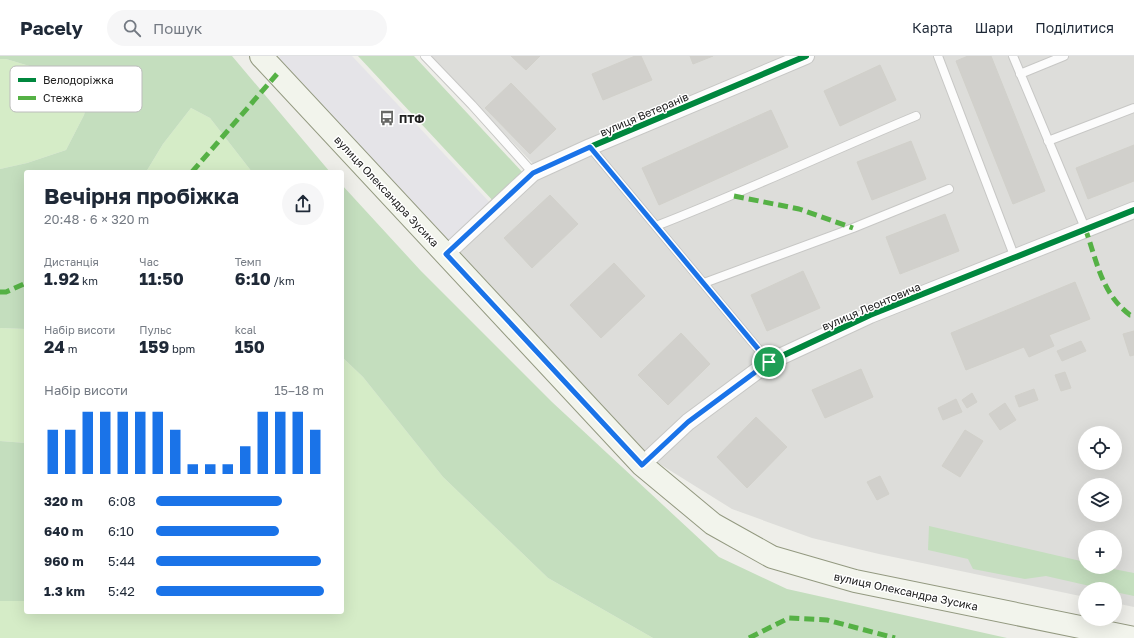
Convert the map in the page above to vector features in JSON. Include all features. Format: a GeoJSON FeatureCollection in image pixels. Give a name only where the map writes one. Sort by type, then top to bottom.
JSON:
{"type":"FeatureCollection","features":[{"type":"Feature","properties":{"kind":"main road","name":"вулиця Олександра Зусика"},"geometry":{"type":"LineString","coordinates":[[264,57],[642,465],[713,524],[772,557],[854,581],[1134,638]]}},
{"type":"Feature","properties":{"kind":"street","name":"вулиця Ветеранів"},"geometry":{"type":"LineString","coordinates":[[446,254],[533,173],[590,147],[802,57]]}},
{"type":"Feature","properties":{"kind":"street","name":"вулиця Леонтовича"},"geometry":{"type":"LineString","coordinates":[[642,465],[688,422],[769,362],[870,315],[1015,258],[1085,228],[1134,210]]}},
{"type":"Feature","properties":{"kind":"lane"},"geometry":{"type":"LineString","coordinates":[[425,56],[472,105],[533,173]]}},
{"type":"Feature","properties":{"kind":"lane"},"geometry":{"type":"LineString","coordinates":[[938,56],[1015,258]]}},
{"type":"Feature","properties":{"kind":"lane"},"geometry":{"type":"LineString","coordinates":[[1013,56],[1085,228]]}},
{"type":"Feature","properties":{"kind":"lane"},"geometry":{"type":"LineString","coordinates":[[1020,74],[1064,56]]}},
{"type":"Feature","properties":{"kind":"lane"},"geometry":{"type":"LineString","coordinates":[[1048,141],[1134,108]]}},
{"type":"Feature","properties":{"kind":"lane"},"geometry":{"type":"LineString","coordinates":[[656,226],[734,196],[823,155],[916,116]]}},
{"type":"Feature","properties":{"kind":"lane"},"geometry":{"type":"LineString","coordinates":[[590,147],[769,362]]}},
{"type":"Feature","properties":{"kind":"lane"},"geometry":{"type":"LineString","coordinates":[[704,283],[853,228],[949,189]]}},
{"type":"Feature","properties":{"kind":"shaded area"},"geometry":{"type":"Polygon","coordinates":[[[280,56],[352,56],[492,205],[447,246],[277,59],[280,56]]]}},
{"type":"Feature","properties":{"kind":"shaded area"},"geometry":{"type":"Polygon","coordinates":[[[430,56],[1134,56],[1134,607],[1122,604],[1122,582],[1078,582],[1078,596],[879,554],[812,538],[732,509],[642,453],[453,252],[542,173],[430,56]]]}},
{"type":"Feature","properties":{"kind":"green space"},"geometry":{"type":"Polygon","coordinates":[[[0,56],[232,56],[328,170],[250,170],[210,118],[191,108],[163,144],[147,170],[24,170],[24,329],[0,328],[0,169],[27,163],[66,150],[85,112],[142,112],[142,66],[29,66],[6,59],[0,59],[0,56]]]}},
{"type":"Feature","properties":{"kind":"green space"},"geometry":{"type":"Polygon","coordinates":[[[358,56],[414,56],[525,175],[495,203],[358,56]]]}},
{"type":"Feature","properties":{"kind":"green space"},"geometry":{"type":"Polygon","coordinates":[[[0,59],[6,59],[29,66],[10,66],[10,112],[85,112],[66,150],[27,163],[0,169],[0,59]]]}},
{"type":"Feature","properties":{"kind":"green space"},"geometry":{"type":"Polygon","coordinates":[[[191,108],[210,118],[250,170],[147,170],[163,144],[191,108]]]}},
{"type":"Feature","properties":{"kind":"green space"},"geometry":{"type":"Polygon","coordinates":[[[344,187],[421,271],[552,402],[719,557],[787,589],[1007,638],[653,638],[548,578],[443,477],[363,377],[344,359],[344,187]]]}},
{"type":"Feature","properties":{"kind":"green space"},"geometry":{"type":"Polygon","coordinates":[[[0,328],[24,329],[24,443],[0,441],[0,328]]]}},
{"type":"Feature","properties":{"kind":"green space"},"geometry":{"type":"Polygon","coordinates":[[[344,359],[363,377],[443,477],[548,578],[653,638],[0,638],[0,601],[24,601],[24,614],[344,614],[344,359]]]}},
{"type":"Feature","properties":{"kind":"green space"},"geometry":{"type":"Polygon","coordinates":[[[0,441],[24,443],[24,601],[0,601],[0,441]]]}},
{"type":"Feature","properties":{"kind":"green space"},"geometry":{"type":"Polygon","coordinates":[[[929,526],[1078,560],[1078,574],[1122,574],[1122,571],[1134,573],[1134,596],[1122,593],[1122,582],[1078,582],[1078,583],[1046,576],[1025,579],[973,569],[968,559],[928,550],[929,526]]]}},
{"type":"Feature","properties":{"kind":"building"},"geometry":{"type":"Polygon","coordinates":[[[511,56],[540,56],[526,70],[511,56]]]}},
{"type":"Feature","properties":{"kind":"building"},"geometry":{"type":"Polygon","coordinates":[[[635,56],[641,56],[652,80],[603,100],[592,74],[635,56]]]}},
{"type":"Feature","properties":{"kind":"building"},"geometry":{"type":"Polygon","coordinates":[[[690,56],[713,56],[693,64],[690,56]]]}},
{"type":"Feature","properties":{"kind":"building"},"geometry":{"type":"Polygon","coordinates":[[[968,56],[991,56],[1045,191],[1013,204],[956,61],[968,56]]]}},
{"type":"Feature","properties":{"kind":"building"},"geometry":{"type":"Polygon","coordinates":[[[880,65],[896,100],[840,126],[824,91],[880,65]]]}},
{"type":"Feature","properties":{"kind":"building"},"geometry":{"type":"Polygon","coordinates":[[[511,83],[556,129],[530,154],[485,108],[511,83]]]}},
{"type":"Feature","properties":{"kind":"building"},"geometry":{"type":"Polygon","coordinates":[[[771,110],[788,147],[659,205],[642,168],[771,110]]]}},
{"type":"Feature","properties":{"kind":"building"},"geometry":{"type":"Polygon","coordinates":[[[911,141],[926,179],[872,200],[857,162],[911,141]]]}},
{"type":"Feature","properties":{"kind":"building"},"geometry":{"type":"Polygon","coordinates":[[[1134,145],[1134,181],[1088,199],[1076,168],[1134,145]]]}},
{"type":"Feature","properties":{"kind":"building"},"geometry":{"type":"Polygon","coordinates":[[[550,195],[578,224],[532,268],[504,238],[550,195]]]}},
{"type":"Feature","properties":{"kind":"building"},"geometry":{"type":"Polygon","coordinates":[[[945,214],[959,251],[900,274],[886,237],[945,214]]]}},
{"type":"Feature","properties":{"kind":"building"},"geometry":{"type":"Polygon","coordinates":[[[614,263],[645,296],[601,338],[570,305],[614,263]]]}},
{"type":"Feature","properties":{"kind":"building"},"geometry":{"type":"Polygon","coordinates":[[[803,271],[820,308],[767,331],[751,295],[803,271]]]}},
{"type":"Feature","properties":{"kind":"building"},"geometry":{"type":"Polygon","coordinates":[[[1075,282],[1090,319],[1049,335],[1054,346],[1029,357],[1024,347],[966,370],[951,333],[1075,282]]]}},
{"type":"Feature","properties":{"kind":"building"},"geometry":{"type":"Polygon","coordinates":[[[1134,331],[1134,355],[1130,356],[1123,334],[1134,331]]]}},
{"type":"Feature","properties":{"kind":"building"},"geometry":{"type":"Polygon","coordinates":[[[681,333],[710,364],[668,405],[638,375],[681,333]]]}},
{"type":"Feature","properties":{"kind":"building"},"geometry":{"type":"Polygon","coordinates":[[[1081,341],[1086,351],[1062,361],[1057,351],[1081,341]]]}},
{"type":"Feature","properties":{"kind":"building"},"geometry":{"type":"Polygon","coordinates":[[[861,369],[873,397],[825,418],[812,390],[861,369]]]}},
{"type":"Feature","properties":{"kind":"building"},"geometry":{"type":"Polygon","coordinates":[[[1065,372],[1071,388],[1061,391],[1055,375],[1065,372]]]}},
{"type":"Feature","properties":{"kind":"building"},"geometry":{"type":"Polygon","coordinates":[[[1034,389],[1038,400],[1019,407],[1015,396],[1034,389]]]}},
{"type":"Feature","properties":{"kind":"building"},"geometry":{"type":"Polygon","coordinates":[[[972,393],[977,402],[967,408],[962,400],[972,393]]]}},
{"type":"Feature","properties":{"kind":"building"},"geometry":{"type":"Polygon","coordinates":[[[956,399],[962,412],[943,420],[938,408],[956,399]]]}},
{"type":"Feature","properties":{"kind":"building"},"geometry":{"type":"Polygon","coordinates":[[[1005,403],[1016,420],[1000,430],[989,414],[1005,403]]]}},
{"type":"Feature","properties":{"kind":"building"},"geometry":{"type":"Polygon","coordinates":[[[756,417],[787,447],[747,488],[717,457],[756,417]]]}},
{"type":"Feature","properties":{"kind":"building"},"geometry":{"type":"Polygon","coordinates":[[[965,430],[983,441],[960,477],[942,466],[965,430]]]}},
{"type":"Feature","properties":{"kind":"building"},"geometry":{"type":"Polygon","coordinates":[[[880,476],[889,494],[877,500],[867,482],[880,476]]]}},
{"type":"Feature","properties":{"kind":"marked path"},"geometry":{"type":"LineString","coordinates":[[194,170],[277,74]]}},
{"type":"Feature","properties":{"kind":"marked path"},"geometry":{"type":"LineString","coordinates":[[734,196],[799,209],[853,228]]}},
{"type":"Feature","properties":{"kind":"marked path"},"geometry":{"type":"LineString","coordinates":[[1085,228],[1106,287],[1120,306],[1130,315],[1134,315]]}},
{"type":"Feature","properties":{"kind":"marked path"},"geometry":{"type":"LineString","coordinates":[[0,292],[6,292],[24,284]]}},
{"type":"Feature","properties":{"kind":"marked path"},"geometry":{"type":"LineString","coordinates":[[749,638],[789,618],[827,620],[895,638]]}},
{"type":"Feature","properties":{"kind":"cycle path"},"geometry":{"type":"LineString","coordinates":[[446,254],[533,173],[590,147],[806,56]]}},
{"type":"Feature","properties":{"kind":"cycle path"},"geometry":{"type":"LineString","coordinates":[[642,465],[688,422],[769,362],[870,315],[1134,210]]}},
{"type":"Feature","properties":{"kind":"place","name":"ПТФ"},"geometry":{"type":"Point","coordinates":[387,118]}},
{"type":"Feature","properties":{"kind":"route"},"geometry":{"type":"LineString","coordinates":[[590,147],[769,362],[688,422],[642,465],[446,254],[533,173],[590,147]]}}]}
